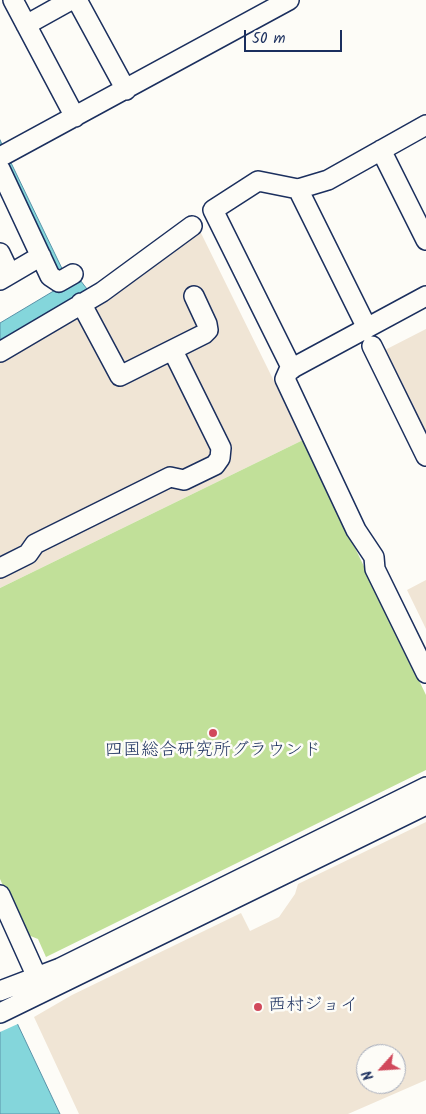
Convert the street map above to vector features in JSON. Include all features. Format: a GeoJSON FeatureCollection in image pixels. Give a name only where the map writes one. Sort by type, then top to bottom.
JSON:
{"type":"FeatureCollection","features":[{"type":"Feature","properties":{"kind":"street"},"geometry":{"type":"LineString","coordinates":[[13,0],[75,117]]}},
{"type":"Feature","properties":{"kind":"street"},"geometry":{"type":"LineString","coordinates":[[26,25],[71,0]]}},
{"type":"Feature","properties":{"kind":"street"},"geometry":{"type":"LineString","coordinates":[[78,0],[126,90]]}},
{"type":"Feature","properties":{"kind":"street"},"geometry":{"type":"LineString","coordinates":[[4,154],[126,90],[289,0]]}},
{"type":"Feature","properties":{"kind":"street"},"geometry":{"type":"LineString","coordinates":[[292,369],[213,210],[258,181],[298,189],[328,180],[426,125]]}},
{"type":"Feature","properties":{"kind":"street"},"geometry":{"type":"LineString","coordinates":[[381,150],[426,240]]}},
{"type":"Feature","properties":{"kind":"street"},"geometry":{"type":"LineString","coordinates":[[0,169],[40,256],[54,280],[58,282],[73,274]]}},
{"type":"Feature","properties":{"kind":"street"},"geometry":{"type":"LineString","coordinates":[[298,189],[426,456]]}},
{"type":"Feature","properties":{"kind":"street"},"geometry":{"type":"LineString","coordinates":[[0,352],[102,292],[192,226]]}},
{"type":"Feature","properties":{"kind":"street"},"geometry":{"type":"LineString","coordinates":[[0,253],[5,277],[40,256]]}},
{"type":"Feature","properties":{"kind":"street"},"geometry":{"type":"LineString","coordinates":[[81,303],[120,376],[173,351],[208,330],[194,296]]}},
{"type":"Feature","properties":{"kind":"street"},"geometry":{"type":"LineString","coordinates":[[426,296],[370,337],[292,369],[285,378],[356,530],[374,556],[375,569],[426,673]]}},
{"type":"Feature","properties":{"kind":"street"},"geometry":{"type":"LineString","coordinates":[[0,568],[28,554],[35,544],[170,476],[184,480],[215,465],[220,458],[221,448],[173,351]]}},
{"type":"Feature","properties":{"kind":"street"},"geometry":{"type":"LineString","coordinates":[[0,1013],[17,1005],[60,968],[426,787]]}},
{"type":"Feature","properties":{"kind":"street"},"geometry":{"type":"LineString","coordinates":[[4,989],[40,984],[426,805]]}},
{"type":"Feature","properties":{"kind":"street"},"geometry":{"type":"LineString","coordinates":[[0,895],[40,984]]}},
{"type":"Feature","properties":{"kind":"shaded area"},"geometry":{"type":"Polygon","coordinates":[[[199,229],[303,440],[0,588],[0,359],[199,229]]]}},
{"type":"Feature","properties":{"kind":"shaded area"},"geometry":{"type":"Polygon","coordinates":[[[426,329],[426,446],[381,352],[426,329]]]}},
{"type":"Feature","properties":{"kind":"shaded area"},"geometry":{"type":"Polygon","coordinates":[[[426,580],[426,629],[407,590],[426,580]]]}},
{"type":"Feature","properties":{"kind":"shaded area","name":"西村ジョイ"},"geometry":{"type":"Polygon","coordinates":[[[426,822],[426,1080],[406,1089],[406,1044],[356,1044],[356,1094],[394,1094],[348,1114],[79,1114],[34,1017],[72,995],[241,913],[250,931],[279,917],[295,894],[298,884],[426,822]]]}},
{"type":"Feature","properties":{"kind":"green space","name":"四国総合研究所グラウンド"},"geometry":{"type":"Polygon","coordinates":[[[303,440],[426,695],[426,770],[46,957],[38,939],[28,935],[23,930],[0,879],[0,588],[303,440]]]}},
{"type":"Feature","properties":{"kind":"water"},"geometry":{"type":"Polygon","coordinates":[[[0,140],[68,281],[77,276],[87,289],[0,342],[0,323],[62,286],[0,157],[0,140]]]}},
{"type":"Feature","properties":{"kind":"water"},"geometry":{"type":"Polygon","coordinates":[[[0,987],[60,1114],[0,1114],[0,987]]]}},
{"type":"Feature","properties":{"kind":"pier"},"geometry":{"type":"Polygon","coordinates":[[[0,985],[20,1023],[0,1032],[0,985]]]}},
{"type":"Feature","properties":{"kind":"place","name":"四国総合研究所グラウンド"},"geometry":{"type":"Point","coordinates":[213,733]}},
{"type":"Feature","properties":{"kind":"place","name":"西村ジョイ"},"geometry":{"type":"Point","coordinates":[258,1007]}}]}
